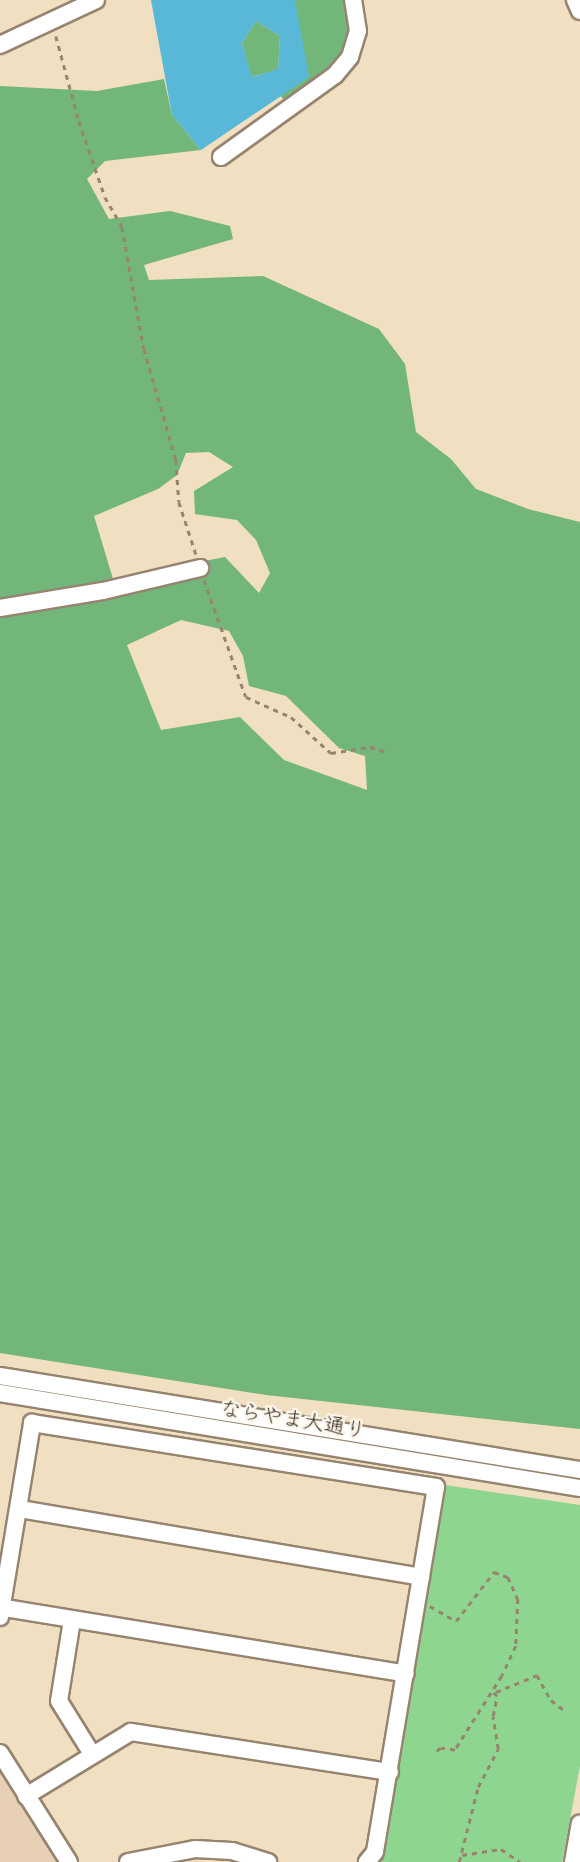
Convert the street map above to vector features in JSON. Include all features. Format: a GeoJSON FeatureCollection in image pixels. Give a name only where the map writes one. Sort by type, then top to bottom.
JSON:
{"type":"FeatureCollection","features":[{"type":"Feature","properties":{"kind":"street"},"geometry":{"type":"LineString","coordinates":[[0,45],[52,23],[96,0]]}},
{"type":"Feature","properties":{"kind":"street"},"geometry":{"type":"LineString","coordinates":[[221,157],[335,75],[350,57],[358,31],[353,0]]}},
{"type":"Feature","properties":{"kind":"street"},"geometry":{"type":"LineString","coordinates":[[575,0],[580,11]]}},
{"type":"Feature","properties":{"kind":"street"},"geometry":{"type":"LineString","coordinates":[[0,608],[103,591],[200,568]]}},
{"type":"Feature","properties":{"kind":"street","name":"ならやま大通り"},"geometry":{"type":"LineString","coordinates":[[0,1376],[580,1470]]}},
{"type":"Feature","properties":{"kind":"street","name":"ならやま大通り"},"geometry":{"type":"LineString","coordinates":[[0,1393],[580,1488]]}},
{"type":"Feature","properties":{"kind":"street"},"geometry":{"type":"LineString","coordinates":[[367,1862],[375,1852],[390,1772],[406,1674],[418,1599],[421,1577],[436,1488],[32,1423],[2,1612],[72,1620],[406,1674]]}},
{"type":"Feature","properties":{"kind":"street"},"geometry":{"type":"LineString","coordinates":[[20,1509],[421,1577]]}},
{"type":"Feature","properties":{"kind":"street"},"geometry":{"type":"LineString","coordinates":[[72,1620],[59,1702],[92,1754]]}},
{"type":"Feature","properties":{"kind":"street"},"geometry":{"type":"LineString","coordinates":[[26,1796],[131,1732],[390,1772]]}},
{"type":"Feature","properties":{"kind":"street"},"geometry":{"type":"LineString","coordinates":[[0,1754],[69,1862]]}},
{"type":"Feature","properties":{"kind":"street"},"geometry":{"type":"LineString","coordinates":[[573,1862],[580,1824]]}},
{"type":"Feature","properties":{"kind":"street"},"geometry":{"type":"LineString","coordinates":[[128,1862],[195,1849],[232,1851],[268,1862]]}},
{"type":"Feature","properties":{"kind":"path"},"geometry":{"type":"LineString","coordinates":[[52,23],[79,121],[105,197],[122,227],[144,349],[176,460],[179,502],[246,697],[291,717],[331,753],[370,747],[388,752]]}},
{"type":"Feature","properties":{"kind":"path"},"geometry":{"type":"LineString","coordinates":[[418,1599],[456,1621],[485,1578],[502,1571],[508,1577],[518,1599],[518,1635],[510,1660],[455,1750],[441,1748],[435,1753]]}},
{"type":"Feature","properties":{"kind":"path"},"geometry":{"type":"LineString","coordinates":[[490,1690],[496,1692],[537,1675],[551,1700],[565,1711]]}},
{"type":"Feature","properties":{"kind":"path"},"geometry":{"type":"LineString","coordinates":[[459,1862],[478,1787],[498,1749],[493,1716],[496,1692]]}},
{"type":"Feature","properties":{"kind":"path"},"geometry":{"type":"LineString","coordinates":[[462,1855],[501,1849],[520,1862]]}},
{"type":"Feature","properties":{"kind":"shaded area"},"geometry":{"type":"Polygon","coordinates":[[[0,1768],[41,1834],[58,1862],[0,1862],[0,1768]]]}},
{"type":"Feature","properties":{"kind":"green space"},"geometry":{"type":"Polygon","coordinates":[[[291,0],[349,0],[355,31],[347,56],[289,104],[279,95],[291,0]]]}},
{"type":"Feature","properties":{"kind":"green space"},"geometry":{"type":"Polygon","coordinates":[[[256,21],[280,36],[278,70],[251,77],[242,43],[256,21]]]}},
{"type":"Feature","properties":{"kind":"green space"},"geometry":{"type":"Polygon","coordinates":[[[164,79],[172,115],[201,150],[105,161],[87,179],[109,219],[170,211],[230,226],[233,239],[144,265],[149,280],[263,276],[379,329],[405,364],[416,432],[451,459],[476,489],[528,509],[580,522],[580,1429],[266,1395],[0,1353],[0,86],[97,91],[164,79]],[[209,452],[186,453],[177,475],[158,489],[94,516],[113,579],[225,557],[259,593],[270,573],[256,540],[237,520],[195,514],[194,491],[233,467],[209,452]],[[181,620],[127,645],[161,730],[240,717],[284,760],[367,790],[365,756],[339,748],[286,696],[249,686],[243,656],[229,631],[181,620]]]}},
{"type":"Feature","properties":{"kind":"green space"},"geometry":{"type":"Polygon","coordinates":[[[445,1485],[580,1505],[580,1766],[562,1862],[381,1862],[445,1485]]]}},
{"type":"Feature","properties":{"kind":"water"},"geometry":{"type":"Polygon","coordinates":[[[151,0],[295,0],[309,77],[201,150],[172,115],[151,0]],[[256,21],[242,43],[252,77],[278,69],[280,36],[256,21]]]}}]}
